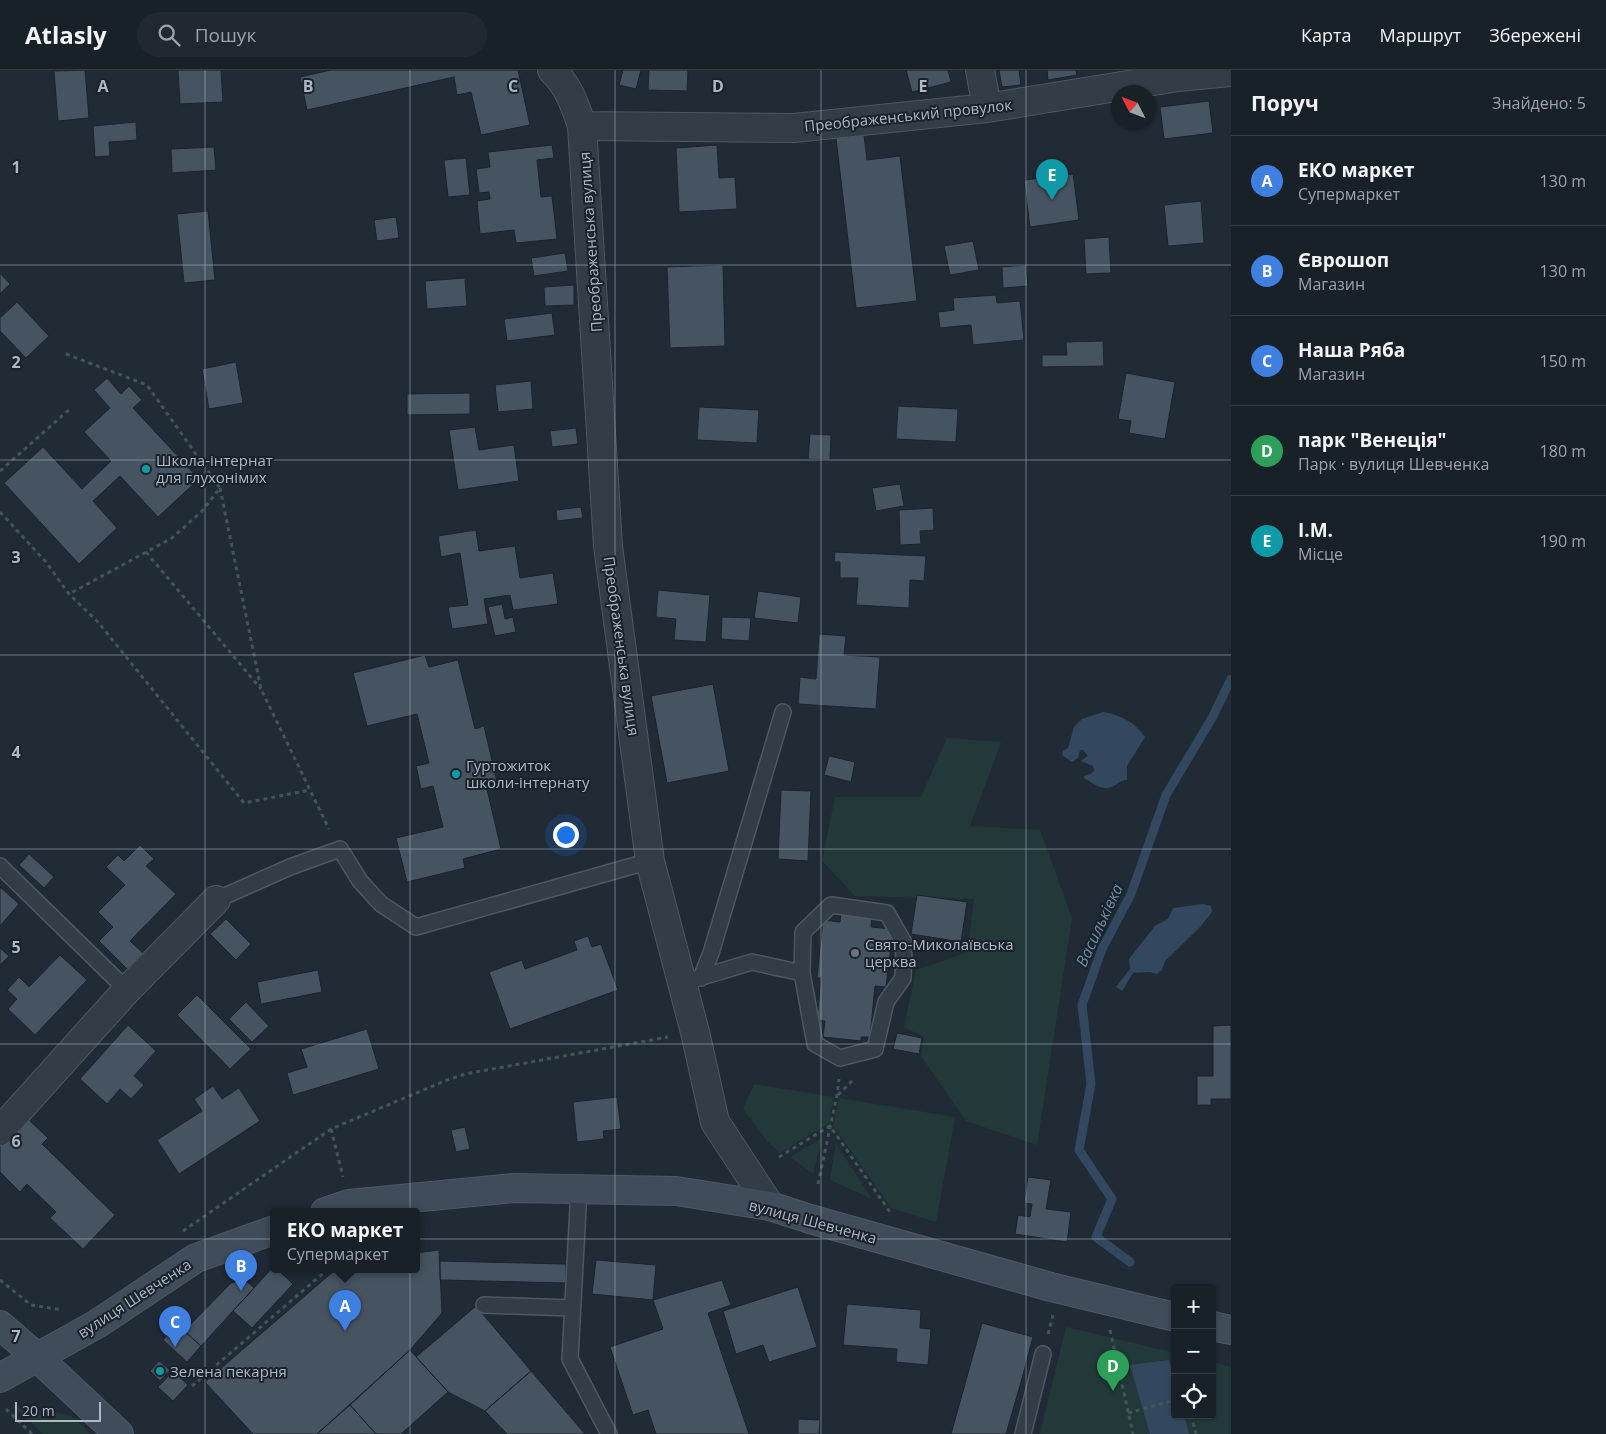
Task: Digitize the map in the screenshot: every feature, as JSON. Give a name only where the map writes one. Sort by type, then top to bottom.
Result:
[{"type":"street","name":"Преображенська вулиця","points":[[552,70],[560,78],[574,103],[582,126],[608,546],[650,861],[692,981],[715,1122],[770,1206]]},
{"type":"street","points":[[980,70],[987,108]]},
{"type":"street","name":"Преображенський провулок","points":[[582,126],[794,128],[987,108],[1178,77],[1231,72]]},
{"type":"street","points":[[0,1131],[127,990],[216,900]]},
{"type":"street","name":"вулиця Шевченка","points":[[336,1208],[349,1204],[514,1188],[676,1191],[770,1206],[1051,1287],[1171,1315]]},
{"type":"street","name":"вулиця Шевченка","points":[[0,1378],[97,1324],[196,1258],[270,1231]]},
{"type":"street","points":[[0,1325],[119,1434]]},
{"type":"street","points":[[1216,1327],[1231,1330]]},
{"type":"lane","points":[[692,981],[711,953],[783,712]]},
{"type":"lane","points":[[216,900],[290,867],[340,849],[360,881],[381,904],[416,927],[650,861]]},
{"type":"lane","points":[[0,866],[127,990]]},
{"type":"lane","points":[[831,905],[887,913],[904,943],[903,978],[886,1002],[875,1049],[840,1058],[815,1044],[802,973],[803,932],[831,905]]},
{"type":"lane","points":[[692,981],[752,962],[802,973]]},
{"type":"lane","points":[[579,1189],[570,1359],[609,1434]]},
{"type":"lane","points":[[484,1305],[572,1308]]},
{"type":"lane","points":[[1023,1434],[1043,1354]]},
{"type":"path","points":[[66,354],[147,385],[220,488],[261,689]]},
{"type":"path","points":[[0,471],[71,408]]},
{"type":"path","points":[[69,594],[172,538],[202,511],[220,488]]},
{"type":"path","points":[[0,512],[45,561],[69,594],[98,622],[244,803],[310,790]]},
{"type":"path","points":[[146,551],[261,689],[340,849]]},
{"type":"path","points":[[178,1234],[331,1129],[465,1074],[677,1036]]},
{"type":"path","points":[[818,1184],[837,1095]]},
{"type":"path","points":[[779,1157],[830,1126]]},
{"type":"path","points":[[830,1126],[891,1214]]},
{"type":"path","points":[[331,1129],[341,1168]]},
{"type":"path","points":[[192,1386],[324,1273]]},
{"type":"path","points":[[0,1280],[31,1305],[67,1310]]},
{"type":"path","points":[[1043,1354],[1053,1313]]},
{"type":"path","points":[[1110,1326],[1113,1350],[1133,1434]]},
{"type":"path","points":[[1128,1413],[1171,1401]]},
{"type":"path","points":[[6,1409],[32,1434]]},
{"type":"path","points":[[1193,1419],[1196,1434]]},
{"type":"green space","points":[[947,738],[1001,742],[970,826],[1040,830],[1072,918],[1037,1145],[966,1121],[921,1056],[924,1037],[904,1027],[916,970],[968,952],[974,899],[855,896],[822,861],[835,797],[921,797]]},
{"type":"green space","points":[[754,1084],[834,1097],[828,1124],[780,1153],[767,1141],[743,1109]]},
{"type":"green space","points":[[839,1098],[955,1117],[936,1222],[891,1208],[833,1125]]},
{"type":"green space","points":[[822,1138],[813,1174],[790,1157]]},
{"type":"green space","points":[[836,1143],[872,1199],[830,1180]]},
{"type":"green space","points":[[1066,1327],[1171,1352],[1171,1419],[1216,1419],[1216,1363],[1231,1367],[1231,1434],[1040,1434]]},
{"type":"green space","points":[[12,1405],[70,1415],[91,1434],[43,1434]]},
{"type":"water","points":[[1103,712],[1127,720],[1137,727],[1145,737],[1127,766],[1127,780],[1120,781],[1108,788],[1097,786],[1084,778],[1084,776],[1094,771],[1093,766],[1081,761],[1088,756],[1083,750],[1080,750],[1078,758],[1072,762],[1062,755],[1063,751],[1068,748],[1074,727],[1082,719]]},
{"type":"water","points":[[1203,904],[1211,906],[1212,912],[1200,927],[1165,961],[1162,970],[1157,974],[1150,972],[1133,973],[1122,991],[1116,987],[1130,969],[1129,959],[1155,926],[1168,919],[1173,908]]},
{"type":"water","points":[[1169,1360],[1171,1367],[1171,1419],[1185,1419],[1189,1434],[1150,1434],[1130,1365]]},
{"type":"building","points":[[85,70],[89,118],[58,121],[54,71]]},
{"type":"building","points":[[178,70],[221,70],[223,102],[180,104]]},
{"type":"building","points":[[331,70],[518,70],[530,125],[481,135],[471,92],[457,95],[454,77],[307,110],[300,77]]},
{"type":"building","points":[[623,70],[641,70],[636,89],[619,85]]},
{"type":"building","points":[[649,70],[688,70],[687,91],[648,90]]},
{"type":"building","points":[[906,70],[948,70],[951,82],[912,92]]},
{"type":"building","points":[[999,70],[1019,70],[1021,85],[1002,87]]},
{"type":"building","points":[[1047,70],[1076,70],[1077,75],[1048,80]]},
{"type":"building","points":[[1209,101],[1213,133],[1164,139],[1160,107]]},
{"type":"building","points":[[136,122],[137,140],[109,142],[110,156],[95,157],[93,126]]},
{"type":"building","points":[[864,135],[867,160],[900,156],[917,301],[856,308],[836,138]]},
{"type":"building","points":[[552,145],[554,158],[537,160],[541,197],[552,196],[557,239],[516,243],[514,230],[480,234],[477,201],[490,199],[489,192],[479,193],[476,169],[490,167],[488,152]]},
{"type":"building","points":[[717,145],[719,178],[735,177],[737,209],[679,212],[676,148]]},
{"type":"building","points":[[214,147],[216,170],[172,173],[171,149]]},
{"type":"building","points":[[466,158],[470,195],[448,197],[444,160]]},
{"type":"building","points":[[1073,174],[1079,220],[1030,227],[1024,180]]},
{"type":"building","points":[[1201,201],[1204,243],[1168,246],[1164,205]]},
{"type":"building","points":[[208,211],[215,280],[184,283],[177,214]]},
{"type":"building","points":[[396,217],[399,238],[377,241],[374,220]]},
{"type":"building","points":[[1109,237],[1111,273],[1086,274],[1084,239]]},
{"type":"building","points":[[973,241],[979,270],[950,275],[944,246]]},
{"type":"building","points":[[565,253],[568,271],[534,276],[531,258]]},
{"type":"building","points":[[723,265],[725,346],[670,348],[667,267]]},
{"type":"building","points":[[1026,265],[1028,286],[1003,288],[1002,267]]},
{"type":"building","points":[[0,273],[10,284],[0,294]]},
{"type":"building","points":[[465,278],[467,306],[427,309],[425,281]]},
{"type":"building","points":[[574,285],[574,305],[545,306],[544,287]]},
{"type":"building","points":[[996,295],[997,303],[1020,301],[1024,340],[973,345],[971,325],[940,328],[938,312],[954,310],[953,298]]},
{"type":"building","points":[[17,302],[49,336],[26,358],[0,331],[0,318]]},
{"type":"building","points":[[552,313],[555,335],[507,341],[504,319]]},
{"type":"building","points":[[1103,341],[1104,366],[1042,367],[1042,355],[1067,355],[1066,342]]},
{"type":"building","points":[[236,362],[243,403],[209,409],[202,369]]},
{"type":"building","points":[[1126,373],[1175,382],[1165,439],[1129,433],[1131,421],[1118,419]]},
{"type":"building","name":"Школа-інтернат для глухонімих","points":[[107,378],[121,394],[129,386],[142,400],[133,408],[199,479],[158,517],[120,476],[93,501],[117,528],[79,564],[4,483],[43,447],[82,489],[111,461],[84,432],[110,408],[94,390]]},
{"type":"building","points":[[531,381],[533,409],[498,412],[495,385]]},
{"type":"building","points":[[470,393],[470,414],[407,415],[407,394]]},
{"type":"building","points":[[898,406],[958,409],[956,442],[896,439]]},
{"type":"building","points":[[699,407],[759,410],[757,443],[697,440]]},
{"type":"building","points":[[475,427],[479,450],[514,445],[519,481],[458,490],[449,430]]},
{"type":"building","points":[[576,428],[578,444],[552,447],[550,431]]},
{"type":"building","points":[[810,434],[831,435],[830,460],[808,459]]},
{"type":"building","points":[[900,484],[904,506],[876,511],[872,488]]},
{"type":"building","points":[[581,507],[583,518],[557,521],[556,510]]},
{"type":"building","points":[[933,508],[934,530],[920,531],[921,544],[900,545],[899,510]]},
{"type":"building","points":[[476,530],[479,551],[515,546],[520,578],[553,573],[558,604],[513,610],[510,595],[484,599],[488,624],[452,629],[448,607],[468,605],[460,553],[441,557],[438,536]]},
{"type":"building","points":[[835,552],[926,556],[924,581],[910,580],[909,608],[856,605],[858,578],[840,578],[840,562],[834,562]]},
{"type":"building","points":[[658,590],[710,595],[706,642],[674,640],[676,619],[656,617]]},
{"type":"building","points":[[758,591],[801,597],[798,623],[754,618]]},
{"type":"building","points":[[502,604],[505,619],[513,617],[516,632],[495,636],[488,607]]},
{"type":"building","points":[[722,617],[751,618],[749,641],[721,639]]},
{"type":"building","points":[[819,634],[846,636],[844,655],[880,657],[876,709],[798,704],[800,677],[816,679]]},
{"type":"building","name":"Гуртожиток школи-інтернату","points":[[425,655],[429,667],[458,660],[475,729],[484,726],[497,782],[486,785],[501,849],[463,859],[465,868],[407,882],[396,838],[443,827],[433,786],[421,789],[416,766],[429,763],[417,714],[367,726],[353,673]]},
{"type":"building","points":[[713,684],[729,771],[667,783],[651,696]]},
{"type":"building","points":[[829,756],[855,762],[851,782],[824,775]]},
{"type":"building","points":[[781,790],[811,791],[808,861],[778,859]]},
{"type":"building","points":[[140,845],[154,859],[146,866],[176,894],[130,941],[143,953],[127,969],[99,941],[113,927],[98,912],[125,885],[106,867],[118,855],[124,861]]},
{"type":"building","points":[[29,854],[54,877],[44,888],[19,865]]},
{"type":"building","points":[[0,887],[19,904],[0,926]]},
{"type":"building","points":[[917,895],[967,902],[961,942],[911,934]]},
{"type":"building","name":"Свято-Миколаївська церква","points":[[841,912],[872,915],[871,927],[893,929],[886,987],[875,986],[870,1037],[861,1037],[861,1041],[823,1037],[825,1021],[817,1020],[821,978],[817,978],[823,920],[840,922]]},
{"type":"building","points":[[226,919],[251,944],[236,960],[210,934]]},
{"type":"building","points":[[588,936],[592,947],[601,944],[618,990],[510,1029],[489,972],[522,960],[525,969],[577,950],[574,941]]},
{"type":"building","points":[[0,948],[9,956],[0,965]]},
{"type":"building","points":[[60,955],[87,980],[35,1035],[8,1009],[17,999],[7,990],[19,977],[29,987]]},
{"type":"building","points":[[318,970],[322,992],[261,1004],[257,982]]},
{"type":"building","points":[[197,995],[251,1049],[230,1069],[177,1015]]},
{"type":"building","points":[[246,1002],[269,1026],[252,1042],[229,1019]]},
{"type":"building","points":[[128,1025],[156,1051],[134,1076],[144,1085],[131,1099],[120,1089],[107,1104],[80,1079]]},
{"type":"building","points":[[1231,1025],[1231,1099],[1211,1099],[1211,1105],[1197,1105],[1197,1076],[1213,1076],[1213,1026]]},
{"type":"building","points":[[367,1029],[379,1069],[293,1095],[287,1073],[307,1067],[301,1049]]},
{"type":"building","points":[[897,1033],[922,1038],[919,1054],[893,1049]]},
{"type":"building","points":[[213,1086],[222,1099],[239,1088],[260,1121],[179,1174],[157,1140],[202,1111],[194,1099]]},
{"type":"building","points":[[617,1097],[621,1129],[603,1131],[604,1139],[577,1142],[573,1102]]},
{"type":"building","points":[[27,1118],[48,1138],[42,1144],[115,1215],[83,1249],[50,1218],[56,1212],[27,1184],[20,1192],[0,1172],[0,1146]]},
{"type":"building","points":[[465,1127],[470,1149],[456,1152],[451,1130]]},
{"type":"building","points":[[1028,1177],[1051,1180],[1046,1209],[1071,1212],[1067,1242],[1015,1234],[1018,1215],[1030,1217],[1032,1204],[1024,1203]]},
{"type":"building","points":[[439,1250],[442,1313],[410,1350],[317,1434],[253,1434],[205,1382],[332,1273],[420,1273],[420,1252]]},
{"type":"building","points":[[596,1260],[656,1265],[653,1300],[592,1294]]},
{"type":"building","points":[[440,1261],[566,1264],[566,1283],[440,1280]]},
{"type":"building","points":[[270,1270],[270,1273],[281,1273],[293,1284],[252,1328],[233,1311]]},
{"type":"building","points":[[244,1279],[254,1288],[201,1346],[184,1331],[231,1283]]},
{"type":"building","points":[[722,1280],[731,1305],[708,1313],[749,1434],[656,1434],[648,1410],[633,1415],[610,1347],[663,1329],[653,1300]]},
{"type":"building","points":[[798,1287],[817,1347],[769,1362],[763,1345],[736,1354],[723,1311]]},
{"type":"building","points":[[847,1304],[921,1310],[920,1328],[931,1329],[928,1365],[896,1362],[897,1349],[843,1345]]},
{"type":"building","points":[[476,1306],[531,1371],[485,1411],[448,1392],[416,1357]]},
{"type":"building","points":[[982,1323],[1033,1337],[1021,1382],[1006,1434],[951,1434]]},
{"type":"building","points":[[177,1324],[201,1346],[187,1362],[163,1340]]},
{"type":"building","points":[[410,1350],[448,1392],[401,1434],[376,1434],[350,1405]]},
{"type":"building","name":"Зелена пекарня","points":[[159,1361],[170,1370],[160,1381],[150,1371]]},
{"type":"building","points":[[173,1371],[188,1385],[173,1401],[158,1387]]},
{"type":"building","points":[[531,1371],[585,1434],[507,1434],[485,1411]]},
{"type":"building","points":[[350,1405],[376,1434],[317,1434]]},
{"type":"building","points":[[798,1419],[820,1420],[819,1434],[798,1434]]},
{"type":"waterway","name":"Васильківка","points":[[1130,1262],[1096,1237],[1112,1199],[1079,1150],[1091,1084],[1082,1005],[1102,949],[1131,894],[1166,795],[1212,718],[1231,679]]},
{"type":"place","name":"І.М.","points":[[1052,200]]},
{"type":"place","name":"Школа-інтернат для глухонімих","points":[[146,469]]},
{"type":"place","name":"Гуртожиток школи-інтернату","points":[[456,774]]},
{"type":"place","name":"Свято-Миколаївська церква","points":[[855,953]]},
{"type":"place","name":"Єврошоп","points":[[241,1291]]},
{"type":"place","name":"ЕКО маркет","points":[[345,1331]]},
{"type":"place","name":"Наша Ряба","points":[[175,1347]]},
{"type":"place","name":"Зелена пекарня","points":[[160,1371]]},
{"type":"place","name":"парк \"Венеція\"","points":[[1113,1391]]}]
